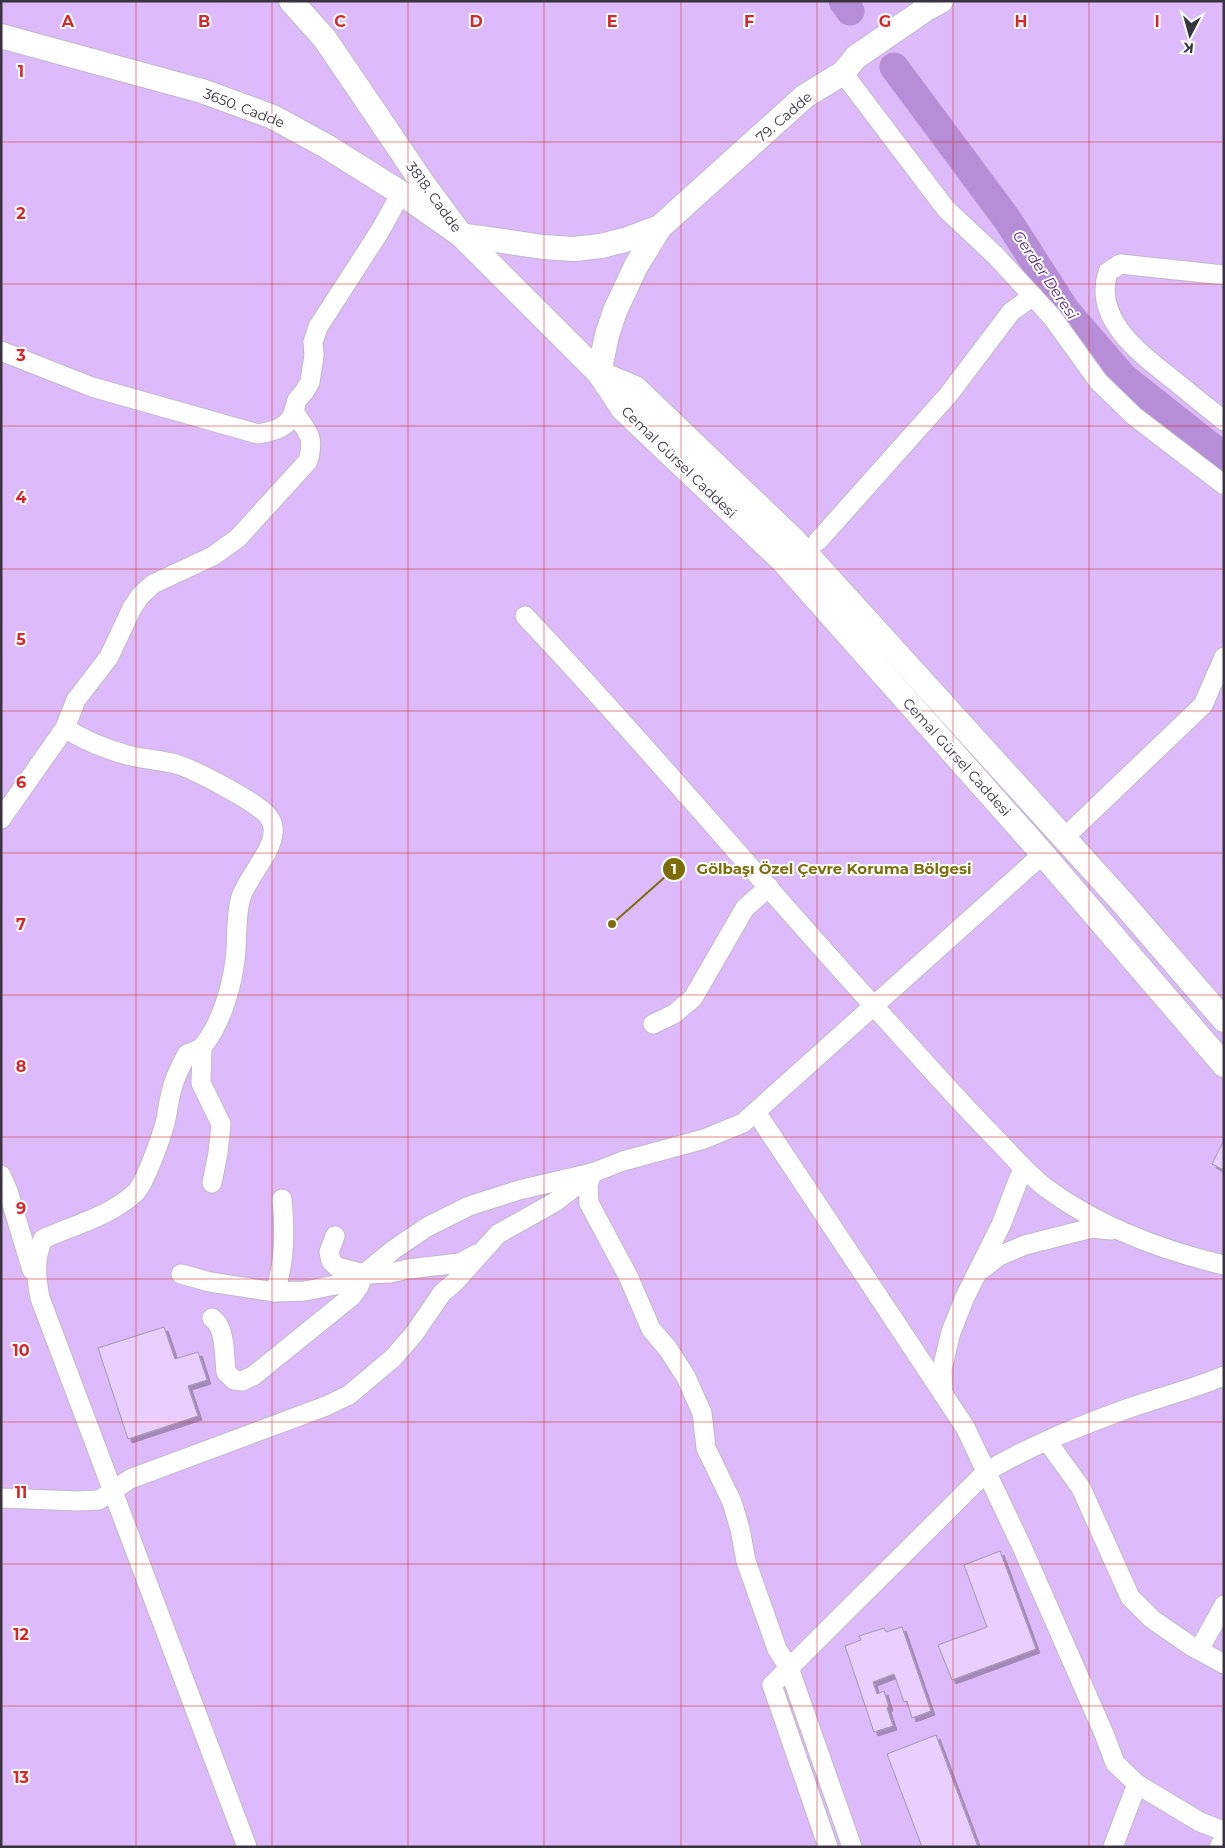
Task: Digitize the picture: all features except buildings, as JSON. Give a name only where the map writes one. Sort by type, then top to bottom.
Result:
[{"type":"street","name":"3818. Cadde","points":[[291,1],[325,39],[422,182],[461,235],[599,373]]},
{"type":"street","name":"79. Cadde","points":[[599,373],[614,311],[636,266],[660,228],[805,96],[843,72],[856,57],[926,9],[941,1]]},
{"type":"street","name":"3650. Cadde","points":[[1,36],[202,91],[273,117],[301,131],[401,193],[461,235]]},
{"type":"street","points":[[843,72],[946,209],[996,256],[1052,317],[1098,381],[1134,416],[1224,485]]},
{"type":"street","points":[[1,351],[92,386],[258,434],[272,432],[292,418],[297,400],[310,382],[314,355],[313,342],[318,327],[380,231],[401,193]]},
{"type":"street","name":"79. Cadde","points":[[461,235],[543,247],[574,249],[609,244],[660,228]]},
{"type":"street","points":[[1224,275],[1120,264],[1111,268],[1108,272],[1105,286],[1106,304],[1111,317],[1130,342],[1152,363],[1224,422]]},
{"type":"street","points":[[818,541],[938,407],[1011,312],[1033,296]]},
{"type":"street","name":"Cemal Gürsel Caddesi","points":[[599,373],[635,388],[794,540],[1064,838],[1224,1020]]},
{"type":"street","name":"Cemal Gürsel Caddesi","points":[[599,373],[623,409],[783,561],[1043,854],[1224,1065]]},
{"type":"street","points":[[1,818],[65,728],[76,700],[109,657],[132,608],[140,596],[153,584],[213,556],[238,538],[308,461],[312,448],[310,438],[306,428],[294,411]]},
{"type":"street","points":[[525,616],[602,697],[874,1006],[986,1130],[1023,1168],[1045,1187],[1074,1207],[1118,1231],[1153,1245],[1224,1265]]},
{"type":"street","points":[[1064,838],[1202,705],[1224,657]]},
{"type":"street","points":[[65,728],[89,740],[128,755],[177,764],[202,775],[267,814],[273,823],[274,835],[269,847],[250,878],[242,897],[238,917],[235,961],[223,1011],[202,1047],[201,1084],[220,1124],[218,1153],[212,1183]]},
{"type":"street","points":[[181,1274],[210,1282],[275,1292],[305,1291],[335,1285],[364,1274],[393,1250],[414,1236],[469,1206],[519,1190],[592,1173],[623,1161],[704,1139],[743,1123],[1043,854]]},
{"type":"street","points":[[653,1024],[674,1014],[694,998],[746,908],[769,887]]},
{"type":"street","points":[[40,1298],[36,1267],[38,1251],[43,1239],[85,1222],[122,1203],[137,1192],[148,1170],[165,1122],[171,1090],[177,1073],[187,1054],[202,1047]]},
{"type":"street","points":[[756,1112],[964,1427],[1022,1547],[1115,1762],[1137,1784],[1200,1822],[1224,1831]]},
{"type":"street","points":[[943,1394],[942,1369],[951,1332],[965,1297],[1004,1218],[1023,1168]]},
{"type":"street","points":[[1,1498],[99,1500],[130,1479],[326,1406],[350,1394],[393,1358],[414,1334],[442,1293],[456,1282],[498,1234],[555,1202],[592,1173]]},
{"type":"street","points":[[592,1173],[588,1185],[589,1203],[628,1276],[651,1329],[668,1349],[686,1377],[702,1413],[706,1448],[732,1502],[746,1561],[777,1649],[789,1668],[852,1847]]},
{"type":"street","points":[[1,1175],[8,1191],[40,1298],[247,1847]]},
{"type":"street","points":[[275,1292],[280,1277],[285,1237],[282,1199]]},
{"type":"street","points":[[979,1271],[999,1256],[1025,1245],[1092,1228],[1118,1231]]},
{"type":"street","points":[[335,1236],[329,1252],[331,1262],[336,1267],[364,1274],[390,1273],[460,1263],[471,1259],[483,1250]]},
{"type":"street","points":[[212,1318],[217,1321],[220,1330],[224,1347],[226,1372],[234,1380],[242,1381],[252,1376],[352,1296],[360,1286],[364,1274]]},
{"type":"street","points":[[828,1847],[772,1685],[986,1472],[1015,1454],[1047,1441],[1130,1408],[1201,1386],[1224,1376]]},
{"type":"street","points":[[1201,1386],[1224,1391]]},
{"type":"street","points":[[1047,1441],[1081,1488],[1130,1597],[1152,1619],[1224,1664]]},
{"type":"street","points":[[1199,1650],[1224,1605]]},
{"type":"street","points":[[1113,1847],[1137,1784]]},
{"type":"shaded area","points":[[1,1],[1224,1],[1224,1847],[1,1847]]},
{"type":"waterway","name":"Gerder Deresi","points":[[843,1],[850,11]]},
{"type":"waterway","name":"Gerder Deresi","points":[[894,67],[1007,219],[1066,311],[1123,377],[1224,457]]},
{"type":"place","name":"Gölbaşı Özel Çevre Koruma Bölgesi","points":[[612,924]]}]
